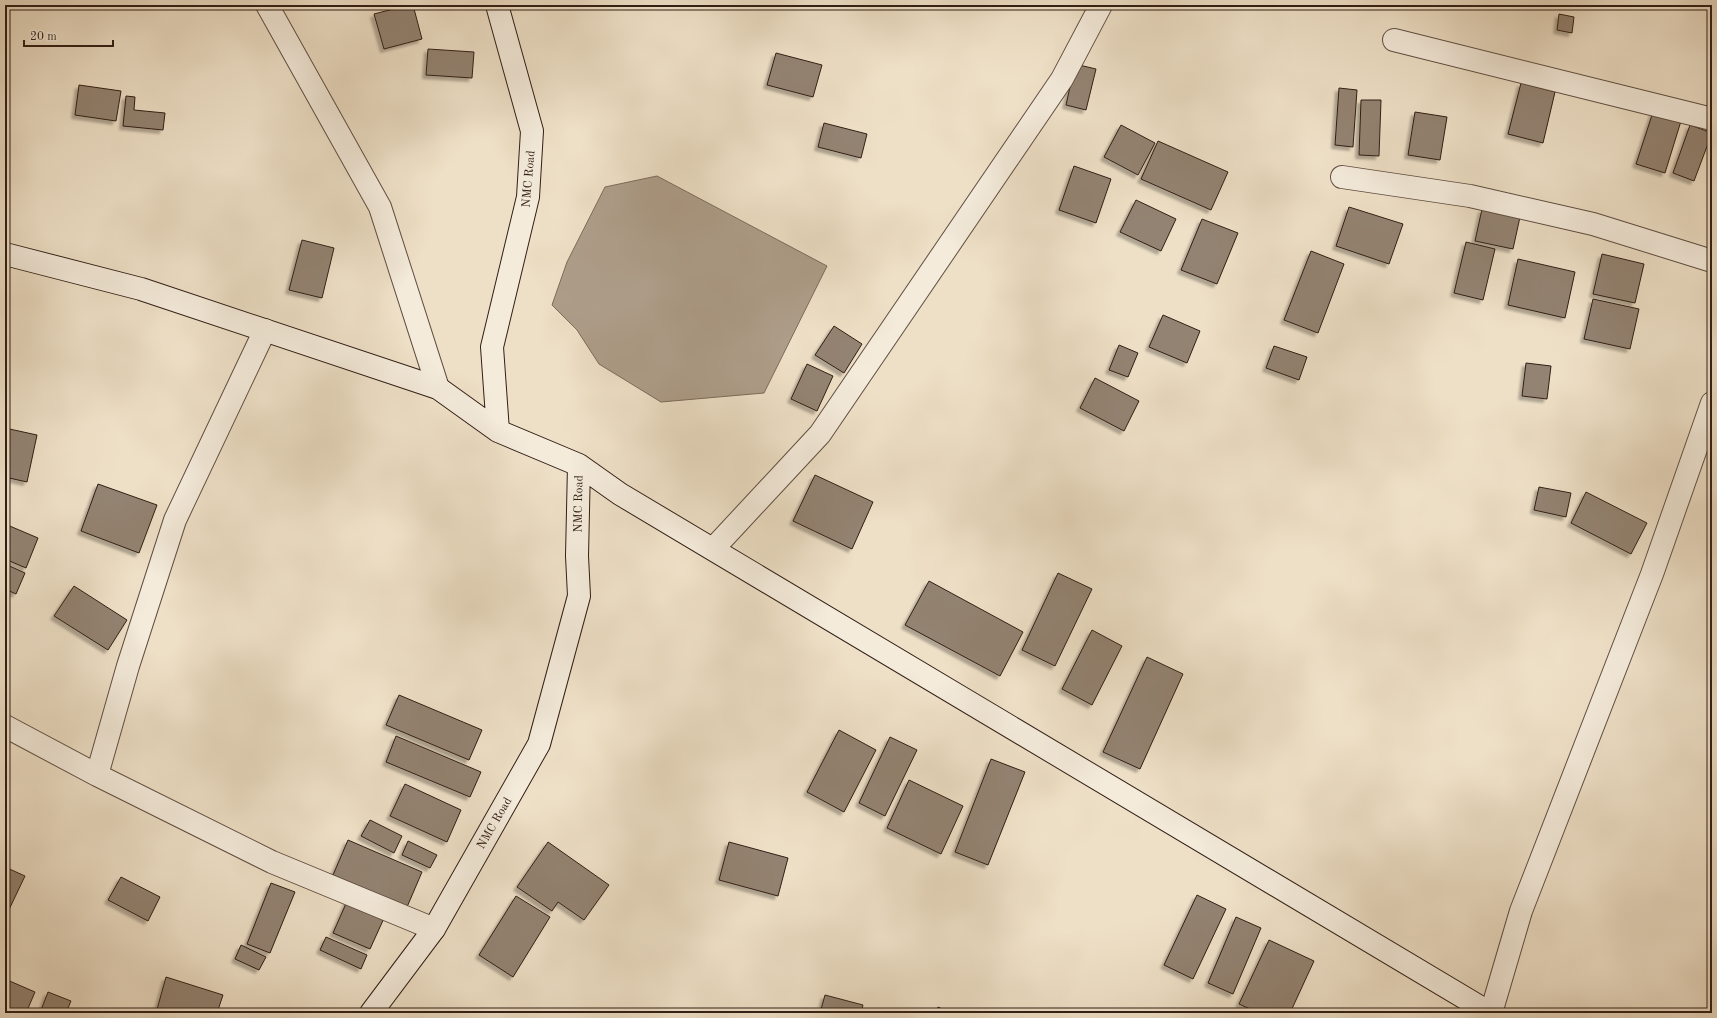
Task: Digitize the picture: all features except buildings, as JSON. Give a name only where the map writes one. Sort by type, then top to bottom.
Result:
[{"type":"street","points":[[267,5],[380,207],[438,388]]},
{"type":"street","name":"NMC Road","points":[[371,1013],[434,929],[539,744],[579,596],[577,556],[579,465],[498,431],[492,347],[528,197],[532,131],[497,5]]},
{"type":"street","points":[[713,549],[820,434],[1062,79],[1101,5]]},
{"type":"street","points":[[1394,40],[1712,119]]},
{"type":"street","points":[[1342,177],[1470,196],[1593,224],[1712,261]]},
{"type":"street","points":[[5,254],[141,289],[438,388],[498,431]]},
{"type":"street","points":[[97,775],[128,666],[175,520],[265,330]]},
{"type":"street","points":[[579,465],[620,494],[1490,1013],[1521,911],[1652,574],[1712,403]]},
{"type":"street","points":[[5,726],[97,775],[272,862],[434,929]]},
{"type":"shaded area","points":[[657,176],[827,266],[764,393],[661,402],[599,364],[577,330],[552,305],[567,262],[605,187]]}]
